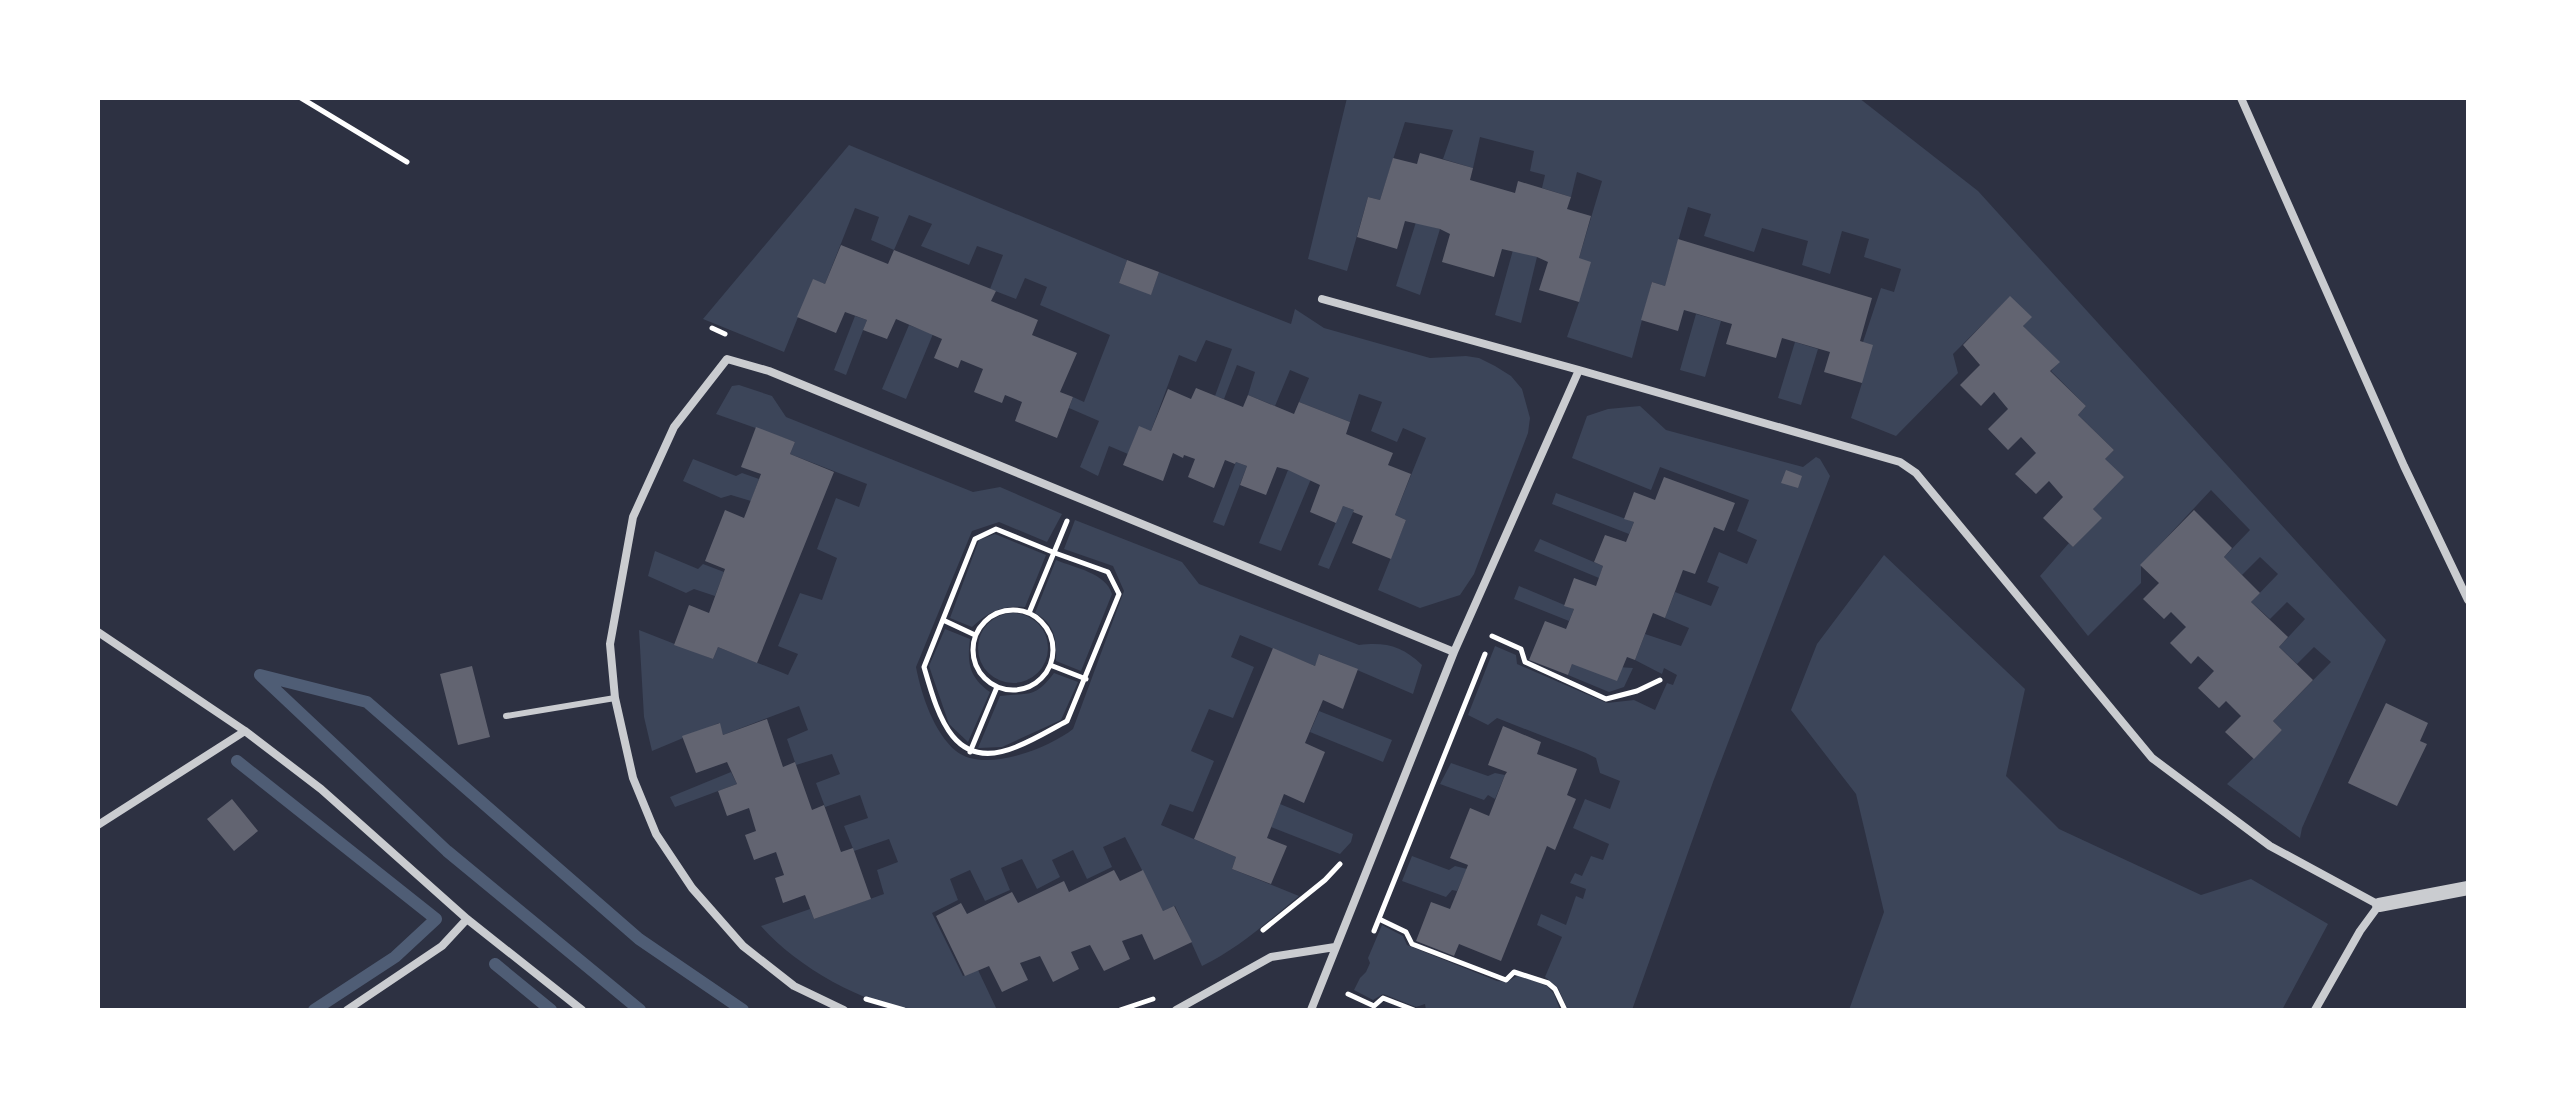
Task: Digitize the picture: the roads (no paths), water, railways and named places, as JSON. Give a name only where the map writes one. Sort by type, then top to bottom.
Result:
[{"type":"street","points":[[2241,98],[2404,466],[2468,600]]},
{"type":"street","points":[[1322,299],[1900,462],[1916,473],[2152,758],[2270,846],[2379,905],[2468,888]]},
{"type":"street","points":[[844,1010],[794,986],[743,946],[692,888],[656,834],[633,778],[615,698],[610,644],[633,517],[674,427],[727,359],[769,371],[1454,652]]},
{"type":"street","points":[[1311,1010],[1454,652],[1579,370]]},
{"type":"street","points":[[98,632],[245,731],[321,789],[467,919],[582,1010]]},
{"type":"street","points":[[98,825],[245,731]]},
{"type":"street","points":[[2315,1010],[2360,931],[2379,905]]},
{"type":"street","points":[[347,1010],[442,946],[467,919]]},
{"type":"street","points":[[1176,1010],[1271,957],[1335,947]]},
{"type":"lane","points":[[506,716],[615,698]]},
{"type":"waterway","points":[[260,675],[367,702],[639,939],[743,1010]]},
{"type":"waterway","points":[[262,677],[447,851],[640,1010]]},
{"type":"waterway","points":[[237,761],[436,919],[395,957],[314,1010]]},
{"type":"waterway","points":[[495,964],[551,1010]]}]
